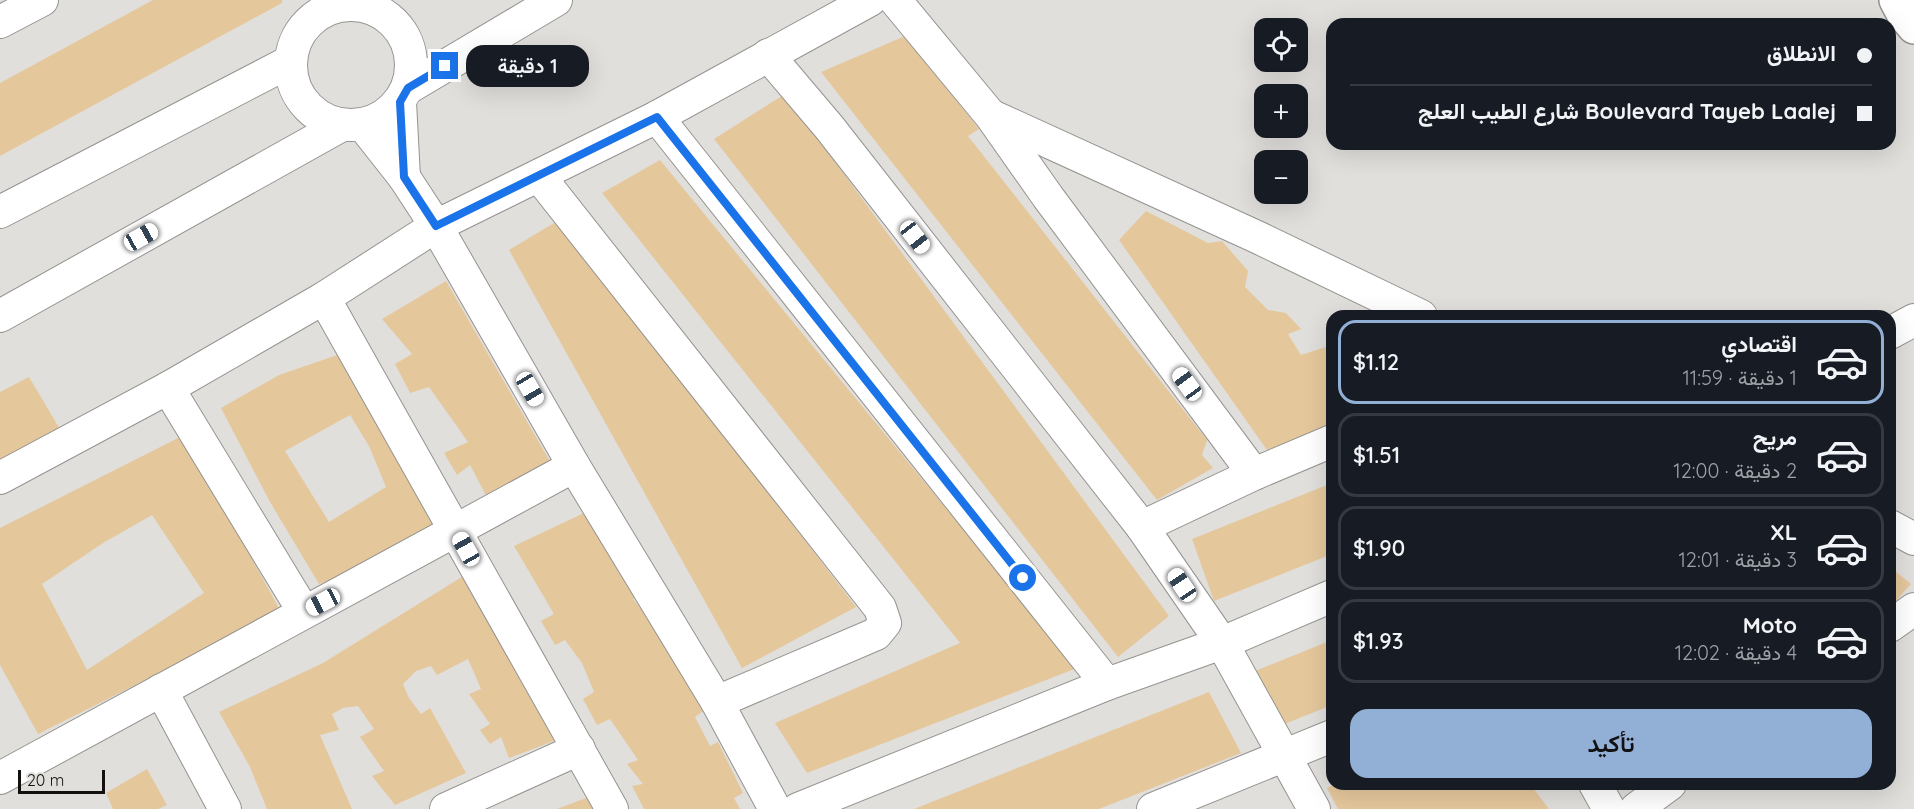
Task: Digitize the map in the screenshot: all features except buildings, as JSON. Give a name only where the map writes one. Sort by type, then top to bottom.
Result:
[{"type":"street","points":[[0,315],[352,125],[383,117],[404,95],[556,0]]},
{"type":"street","points":[[0,478],[168,388],[324,298],[436,226],[657,117],[870,0]]},
{"type":"street","points":[[895,0],[991,116],[1048,197],[1254,474]]},
{"type":"street","points":[[1896,0],[1914,27]]},
{"type":"street","points":[[0,21],[39,1]]},
{"type":"street","points":[[404,177],[404,95],[412,66],[408,44],[396,25],[367,4],[333,8],[317,15],[301,13],[291,61],[293,83],[304,103],[321,118],[352,125],[404,177],[436,226],[574,466],[717,702],[775,809]]},
{"type":"street","points":[[768,55],[829,127],[1142,527],[1222,643],[1314,809]]},
{"type":"street","points":[[0,212],[291,61]]},
{"type":"street","points":[[991,116],[1257,237],[1409,310]]},
{"type":"street","points":[[657,117],[1107,684]]},
{"type":"street","points":[[539,176],[880,608],[885,622],[876,634],[717,702]]},
{"type":"street","points":[[324,298],[612,809]]},
{"type":"street","points":[[1896,330],[1914,320]]},
{"type":"street","points":[[168,388],[304,612]]},
{"type":"street","points":[[1142,527],[1254,474],[1326,444]]},
{"type":"street","points":[[3,770],[160,690],[574,466]]},
{"type":"street","points":[[1896,529],[1914,538]]},
{"type":"street","points":[[798,809],[1107,684],[1222,643],[1326,599]]},
{"type":"street","points":[[1896,622],[1914,609]]},
{"type":"street","points":[[160,690],[225,809]]},
{"type":"street","points":[[1154,809],[1326,738]]},
{"type":"street","points":[[446,809],[579,749]]},
{"type":"street","points":[[1598,790],[1609,809]]},
{"type":"street","points":[[1636,809],[1662,790]]},
{"type":"route","points":[[445,66],[408,88],[400,102],[404,177],[436,226],[657,117],[1023,578]]}]
